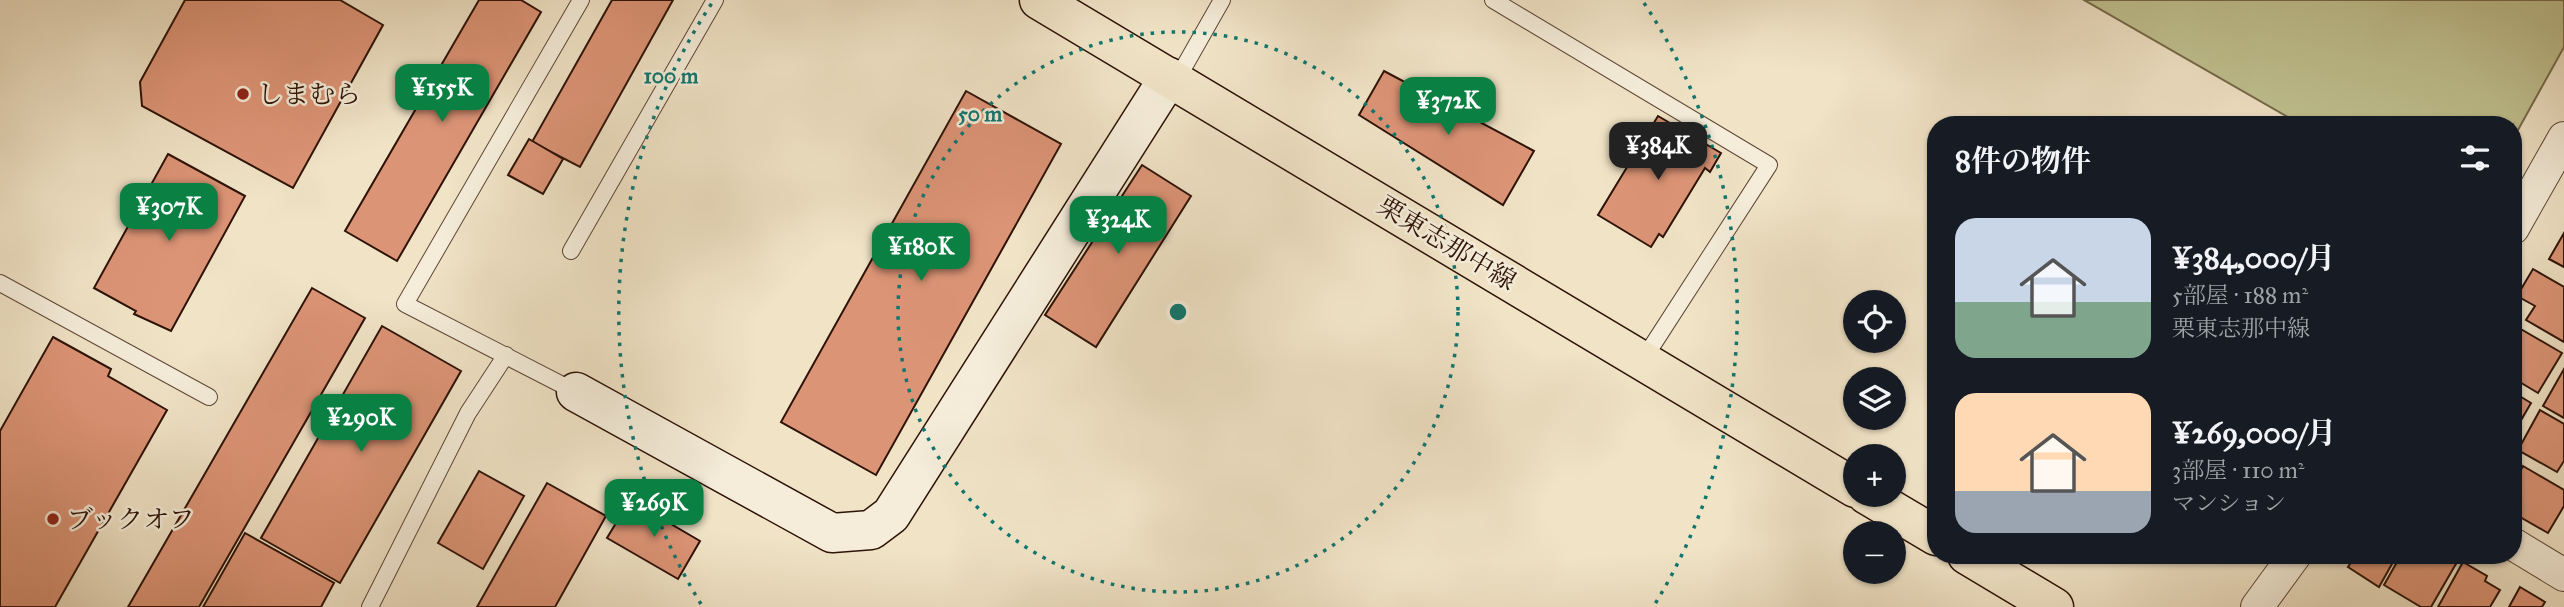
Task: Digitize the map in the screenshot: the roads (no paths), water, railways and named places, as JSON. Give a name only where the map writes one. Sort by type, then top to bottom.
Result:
[{"type":"main road","name":"栗東志那中線","points":[[1039,0],[1843,481]]},
{"type":"main road","points":[[1887,507],[1927,531]]},
{"type":"main road","points":[[1982,564],[2054,607]]},
{"type":"street","points":[[576,391],[832,533],[871,530],[891,515],[1172,79]]},
{"type":"street","points":[[2522,212],[2564,138]]},
{"type":"street","points":[[2522,549],[2564,575]]},
{"type":"street","points":[[2256,607],[2288,564]]},
{"type":"lane","points":[[576,391],[405,304],[582,0]]},
{"type":"lane","points":[[571,251],[715,0]]},
{"type":"lane","points":[[1172,79],[1222,0]]},
{"type":"lane","points":[[1493,0],[1769,165],[1643,360]]},
{"type":"lane","points":[[0,283],[209,397]]},
{"type":"lane","points":[[370,607],[468,413],[506,355]]},
{"type":"place","name":"しまむら","points":[[243,94]]},
{"type":"place","name":"ブックオフ","points":[[53,519]]}]
